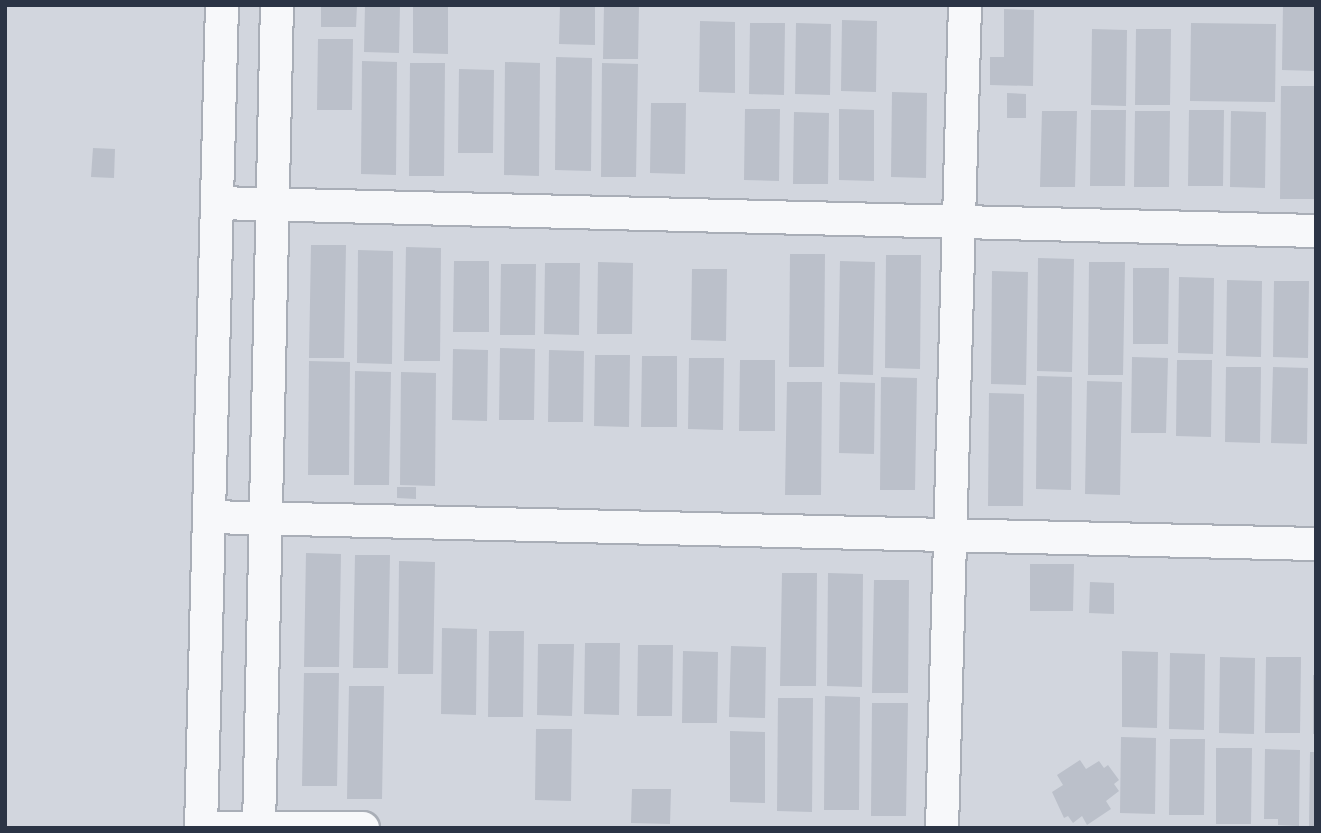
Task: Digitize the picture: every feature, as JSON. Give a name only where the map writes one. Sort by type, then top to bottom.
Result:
[{"type":"street","points":[[222,5],[202,828],[363,828]]},
{"type":"street","points":[[259,827],[277,5]]},
{"type":"street","points":[[942,828],[965,5]]},
{"type":"street","points":[[217,203],[1316,231]]},
{"type":"street","points":[[209,517],[1316,544]]},
{"type":"shaded area","points":[[5,5],[1316,5],[1316,828],[5,828]]},
{"type":"building","points":[[321,5],[357,5],[356,27],[321,27]]},
{"type":"building","points":[[365,5],[400,5],[399,53],[364,52]]},
{"type":"building","points":[[413,5],[448,5],[448,54],[413,53]]},
{"type":"building","points":[[560,5],[595,5],[595,45],[559,44]]},
{"type":"building","points":[[604,5],[639,5],[638,59],[603,59]]},
{"type":"building","points":[[1283,5],[1316,5],[1316,71],[1282,70]]},
{"type":"building","points":[[1004,9],[1034,10],[1033,86],[990,85],[990,57],[1004,57]]},
{"type":"building","points":[[842,20],[877,21],[876,92],[841,91]]},
{"type":"building","points":[[700,21],[735,22],[735,93],[699,92]]},
{"type":"building","points":[[750,23],[785,23],[784,95],[749,94]]},
{"type":"building","points":[[796,23],[831,24],[830,95],[795,94]]},
{"type":"building","points":[[1191,23],[1276,24],[1275,102],[1190,101]]},
{"type":"building","points":[[1092,29],[1127,30],[1126,106],[1091,105]]},
{"type":"building","points":[[1136,29],[1171,29],[1170,105],[1135,105]]},
{"type":"building","points":[[318,39],[353,39],[352,110],[317,110]]},
{"type":"building","points":[[556,57],[592,58],[591,171],[555,170]]},
{"type":"building","points":[[362,61],[397,62],[396,175],[361,174]]},
{"type":"building","points":[[505,62],[540,63],[539,176],[504,175]]},
{"type":"building","points":[[410,63],[445,63],[444,176],[409,176]]},
{"type":"building","points":[[602,63],[638,64],[636,177],[601,177]]},
{"type":"building","points":[[459,69],[494,70],[493,153],[458,153]]},
{"type":"building","points":[[1281,86],[1316,86],[1315,199],[1280,199]]},
{"type":"building","points":[[892,92],[927,93],[926,178],[891,177]]},
{"type":"building","points":[[1007,93],[1026,94],[1026,118],[1007,118]]},
{"type":"building","points":[[651,103],[686,103],[685,174],[650,173]]},
{"type":"building","points":[[745,109],[780,109],[779,181],[744,180]]},
{"type":"building","points":[[839,109],[874,110],[874,181],[839,180]]},
{"type":"building","points":[[1091,110],[1126,110],[1125,186],[1090,186]]},
{"type":"building","points":[[1189,110],[1224,110],[1223,186],[1188,186]]},
{"type":"building","points":[[1042,111],[1077,111],[1075,187],[1040,187]]},
{"type":"building","points":[[1135,111],[1170,111],[1169,187],[1134,187]]},
{"type":"building","points":[[1231,111],[1266,112],[1265,188],[1230,187]]},
{"type":"building","points":[[794,112],[829,113],[828,184],[793,184]]},
{"type":"building","points":[[93,148],[115,149],[114,178],[91,177]]},
{"type":"building","points":[[311,245],[346,245],[344,358],[309,358]]},
{"type":"building","points":[[406,247],[441,248],[440,361],[404,361]]},
{"type":"building","points":[[358,250],[393,251],[392,364],[357,363]]},
{"type":"building","points":[[790,254],[825,254],[824,367],[789,367]]},
{"type":"building","points":[[886,255],[921,255],[920,369],[885,368]]},
{"type":"building","points":[[1038,258],[1074,259],[1072,372],[1037,371]]},
{"type":"building","points":[[454,261],[489,261],[489,332],[453,332]]},
{"type":"building","points":[[840,261],[875,262],[873,375],[838,374]]},
{"type":"building","points":[[598,262],[633,263],[632,334],[597,334]]},
{"type":"building","points":[[1089,262],[1125,262],[1123,375],[1088,375]]},
{"type":"building","points":[[545,263],[580,263],[579,335],[544,334]]},
{"type":"building","points":[[501,264],[536,264],[535,335],[500,335]]},
{"type":"building","points":[[1133,268],[1169,268],[1168,344],[1133,344]]},
{"type":"building","points":[[692,269],[727,269],[726,341],[691,340]]},
{"type":"building","points":[[992,271],[1028,272],[1026,385],[991,384]]},
{"type":"building","points":[[1179,277],[1214,278],[1213,354],[1178,353]]},
{"type":"building","points":[[1227,280],[1262,281],[1261,357],[1226,356]]},
{"type":"building","points":[[1274,281],[1309,281],[1308,358],[1273,357]]},
{"type":"building","points":[[500,348],[535,349],[534,420],[499,420]]},
{"type":"building","points":[[453,349],[488,350],[487,421],[452,420]]},
{"type":"building","points":[[549,350],[584,351],[583,422],[548,422]]},
{"type":"building","points":[[595,355],[630,355],[629,427],[594,426]]},
{"type":"building","points":[[642,356],[677,356],[677,427],[641,427]]},
{"type":"building","points":[[1132,357],[1168,358],[1166,433],[1131,433]]},
{"type":"building","points":[[689,358],[724,358],[723,430],[688,429]]},
{"type":"building","points":[[740,360],[775,360],[775,431],[739,431]]},
{"type":"building","points":[[1177,360],[1212,360],[1211,437],[1176,436]]},
{"type":"building","points":[[309,361],[350,362],[349,475],[308,475]]},
{"type":"building","points":[[1226,367],[1261,367],[1260,443],[1225,442]]},
{"type":"building","points":[[1273,367],[1308,368],[1307,444],[1271,443]]},
{"type":"building","points":[[355,371],[391,372],[389,485],[354,485]]},
{"type":"building","points":[[401,372],[436,373],[435,486],[400,485]]},
{"type":"building","points":[[1037,376],[1072,377],[1071,490],[1036,489]]},
{"type":"building","points":[[881,377],[917,378],[915,490],[880,490]]},
{"type":"building","points":[[1087,381],[1122,382],[1120,495],[1085,494]]},
{"type":"building","points":[[787,382],[822,382],[821,495],[785,495]]},
{"type":"building","points":[[840,382],[875,383],[874,454],[839,453]]},
{"type":"building","points":[[989,393],[1024,394],[1023,506],[988,506]]},
{"type":"building","points":[[397,487],[416,487],[416,499],[397,498]]},
{"type":"building","points":[[306,553],[341,554],[339,667],[304,667]]},
{"type":"building","points":[[355,555],[390,555],[388,668],[353,668]]},
{"type":"building","points":[[399,561],[435,562],[433,674],[398,674]]},
{"type":"building","points":[[1030,564],[1074,564],[1073,611],[1030,611]]},
{"type":"building","points":[[782,573],[817,573],[816,686],[780,686]]},
{"type":"building","points":[[828,573],[863,574],[862,687],[827,686]]},
{"type":"building","points":[[874,580],[909,580],[908,693],[872,693]]},
{"type":"building","points":[[1090,582],[1114,583],[1114,614],[1089,613]]},
{"type":"building","points":[[442,628],[477,629],[476,715],[441,714]]},
{"type":"building","points":[[489,631],[524,631],[523,717],[488,717]]},
{"type":"building","points":[[585,643],[620,643],[619,715],[584,714]]},
{"type":"building","points":[[538,644],[574,644],[572,716],[537,715]]},
{"type":"building","points":[[638,645],[673,645],[672,716],[637,716]]},
{"type":"building","points":[[731,646],[766,647],[765,718],[729,717]]},
{"type":"building","points":[[683,651],[718,652],[717,723],[682,723]]},
{"type":"building","points":[[1122,651],[1158,652],[1157,728],[1122,727]]},
{"type":"building","points":[[1170,653],[1205,654],[1204,730],[1169,729]]},
{"type":"building","points":[[1220,657],[1255,658],[1254,734],[1219,733]]},
{"type":"building","points":[[1266,657],[1301,657],[1300,733],[1265,733]]},
{"type":"building","points":[[304,673],[339,673],[337,786],[302,786]]},
{"type":"building","points":[[1313,675],[1316,675],[1316,734],[1313,734]]},
{"type":"building","points":[[349,686],[384,686],[382,799],[347,799]]},
{"type":"building","points":[[825,696],[860,697],[859,810],[824,810]]},
{"type":"building","points":[[778,698],[813,698],[812,812],[777,811]]},
{"type":"building","points":[[872,703],[908,703],[906,816],[871,816]]},
{"type":"building","points":[[536,729],[572,729],[571,801],[535,800]]},
{"type":"building","points":[[730,731],[765,732],[765,803],[730,802]]},
{"type":"building","points":[[1121,737],[1156,738],[1155,814],[1120,813]]},
{"type":"building","points":[[1170,739],[1205,739],[1204,815],[1169,815]]},
{"type":"building","points":[[1216,748],[1252,748],[1251,824],[1216,824]]},
{"type":"building","points":[[1265,749],[1300,750],[1299,826],[1278,825],[1278,819],[1264,819]]},
{"type":"building","points":[[1310,752],[1316,752],[1316,828],[1309,828]]},
{"type":"building","points":[[1080,760],[1086,769],[1099,761],[1104,768],[1108,765],[1119,780],[1114,784],[1119,791],[1106,801],[1111,809],[1087,825],[1082,816],[1073,823],[1068,816],[1064,818],[1052,792],[1063,785],[1057,775]]},
{"type":"building","points":[[632,789],[671,789],[670,824],[631,823]]}]
